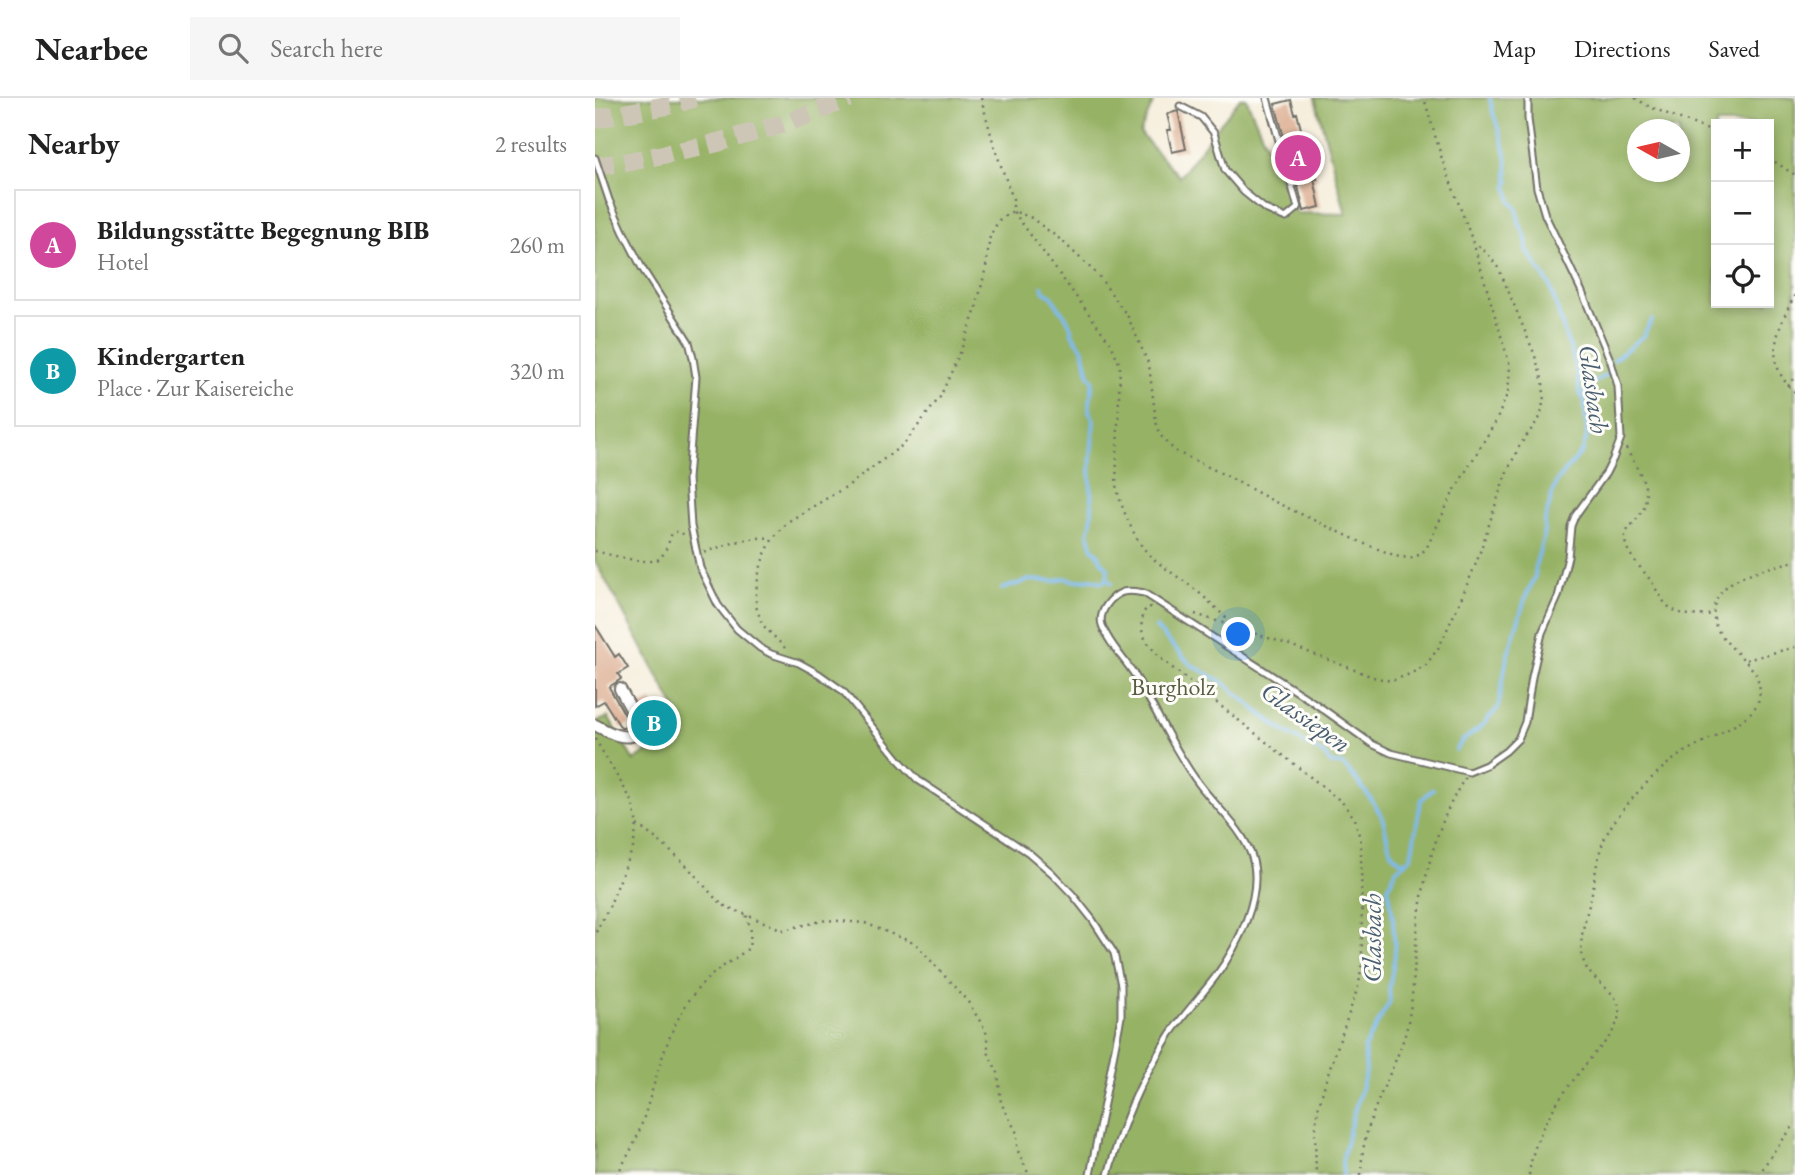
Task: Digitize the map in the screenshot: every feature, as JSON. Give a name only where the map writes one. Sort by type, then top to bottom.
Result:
[{"type":"street","points":[[595,724],[625,737],[638,733],[638,722],[620,689]]},
{"type":"lane","points":[[1180,106],[1201,117],[1214,133],[1225,170],[1244,192],[1265,209],[1286,218],[1298,208],[1267,98]]},
{"type":"lane","points":[[1108,1175],[1122,1129],[1150,1068],[1171,1034],[1218,974],[1245,923],[1254,891],[1252,858],[1246,843],[1182,760],[1150,699],[1101,623],[1104,610],[1112,599],[1122,592],[1144,593],[1313,702],[1371,744],[1391,753],[1469,772],[1486,765],[1506,751],[1518,738],[1525,722],[1542,633],[1562,581],[1571,526],[1575,516],[1606,473],[1621,438],[1618,386],[1611,362],[1582,292],[1545,215],[1537,188],[1528,98]]},
{"type":"lane","points":[[595,158],[623,231],[642,268],[689,342],[696,377],[688,479],[690,513],[696,554],[707,585],[718,605],[737,629],[771,654],[799,663],[843,691],[918,779],[1029,853],[1052,873],[1073,895],[1114,953],[1121,985],[1121,1017],[1090,1175]]},
{"type":"path","points":[[981,98],[1013,199],[1013,211],[1111,344],[1120,365],[1116,485],[1127,519],[1144,549],[1234,626]]},
{"type":"path","points":[[1013,211],[1030,217],[1061,240],[1098,275],[1128,317],[1149,365],[1156,422],[1161,436],[1175,451],[1285,507],[1366,544],[1399,557],[1412,558],[1427,547],[1453,493],[1497,419],[1508,392],[1510,366],[1473,242],[1442,159],[1424,98]]},
{"type":"path","points":[[1635,98],[1711,131]]},
{"type":"path","points":[[1774,161],[1795,175]]},
{"type":"path","points":[[799,663],[762,624],[756,606],[756,591],[764,555],[773,538],[789,521],[849,485],[904,444],[940,397],[960,354],[976,309],[990,236],[999,220],[1013,211]]},
{"type":"path","points":[[1186,612],[1391,681],[1426,665],[1439,647],[1458,606],[1505,476],[1520,445],[1541,416],[1544,396],[1543,382],[1534,352],[1499,269],[1488,254],[1473,242]]},
{"type":"path","points":[[1795,295],[1782,319],[1775,344],[1776,362],[1782,377],[1795,392]]},
{"type":"path","points":[[1788,386],[1795,378]]},
{"type":"path","points":[[1621,438],[1647,496],[1643,512],[1624,537],[1633,558],[1671,609],[1692,617],[1713,614]]},
{"type":"path","points":[[595,551],[644,562],[656,561],[672,533],[677,531],[685,535]]},
{"type":"path","points":[[696,554],[747,538],[773,538]]},
{"type":"path","points":[[1529,1175],[1533,1155],[1550,1114],[1563,1093],[1613,1031],[1619,1017],[1618,1002],[1586,968],[1582,950],[1583,931],[1603,843],[1618,817],[1672,760],[1727,729],[1753,710],[1758,700],[1759,683],[1746,660],[1716,627],[1713,614],[1717,597],[1732,582],[1795,561]]},
{"type":"path","points":[[1162,605],[1146,608],[1140,628],[1145,640],[1160,658],[1342,802],[1355,819],[1359,831],[1362,867],[1359,984],[1318,1109],[1315,1132],[1316,1175]]},
{"type":"path","points":[[1746,660],[1795,647]]},
{"type":"path","points":[[595,740],[632,801],[637,825],[633,848],[595,934]]},
{"type":"path","points":[[1361,1175],[1367,1131],[1401,1048],[1407,1026],[1425,880],[1446,813],[1469,772]]},
{"type":"path","points":[[637,825],[687,866],[715,898],[726,906],[783,930],[825,920],[865,923],[916,944],[968,1002],[986,1031],[989,1055],[998,1073],[1001,1103],[1017,1133],[1017,1149],[1029,1175]]},
{"type":"path","points":[[617,1175],[636,1140],[660,1062],[685,1006],[703,983],[749,948],[751,931],[746,914]]},
{"type":"path","points":[[1759,1175],[1795,1124]]},
{"type":"green space","name":"Burgholz","points":[[595,98],[1155,98],[1140,133],[1179,177],[1240,98],[1246,98],[1296,213],[1346,214],[1315,98],[1795,98],[1795,1175],[595,1175],[595,723],[608,717],[634,761],[685,726],[595,561]]},
{"type":"building","points":[[1291,100],[1295,114],[1297,113],[1309,162],[1312,161],[1317,179],[1314,179],[1320,207],[1304,211],[1275,104]]},
{"type":"building","points":[[1178,111],[1186,149],[1172,152],[1167,114]]},
{"type":"building","points":[[595,625],[615,657],[619,654],[628,668],[618,674],[621,679],[609,687],[630,724],[623,728],[604,701],[595,706]]},
{"type":"building","points":[[652,701],[669,735],[652,744],[639,707]]},
{"type":"waterway","name":"Glasbach","points":[[1456,750],[1462,741],[1481,727],[1498,708],[1507,657],[1535,576],[1545,520],[1556,482],[1583,450],[1587,436],[1584,399],[1579,393],[1571,351],[1550,286],[1527,250],[1517,209],[1511,201],[1507,187],[1509,180],[1504,146],[1490,98]]},
{"type":"waterway","name":"Glassiepen","points":[[1042,286],[1069,323],[1072,334],[1083,349],[1089,375],[1093,380],[1089,411],[1094,420],[1090,468],[1092,508],[1088,532],[1093,549],[1108,568],[1107,579],[1112,583]]},
{"type":"waterway","points":[[1614,360],[1643,336],[1652,320]]},
{"type":"waterway","points":[[1582,396],[1593,383],[1609,373]]},
{"type":"waterway","points":[[1002,589],[1029,580],[1055,581],[1064,578],[1102,582],[1107,579]]},
{"type":"waterway","name":"Glassiepen","points":[[1156,628],[1190,664],[1223,682],[1282,730],[1325,755],[1331,764],[1341,764],[1348,770],[1381,815],[1390,848],[1403,862]]},
{"type":"waterway","name":"Glasbach","points":[[1343,1175],[1342,1161],[1366,1072],[1364,1048],[1390,1001],[1389,990],[1395,954],[1388,887],[1396,870],[1411,857],[1421,800],[1433,789]]},
{"type":"tunnel","points":[[595,119],[695,98]]},
{"type":"tunnel","points":[[595,166],[705,146],[787,123],[849,98]]},
{"type":"place","name":"Bildungsstätte Begegnung BIB","points":[[1298,158]]},
{"type":"place","name":"Kindergarten","points":[[654,723]]}]
